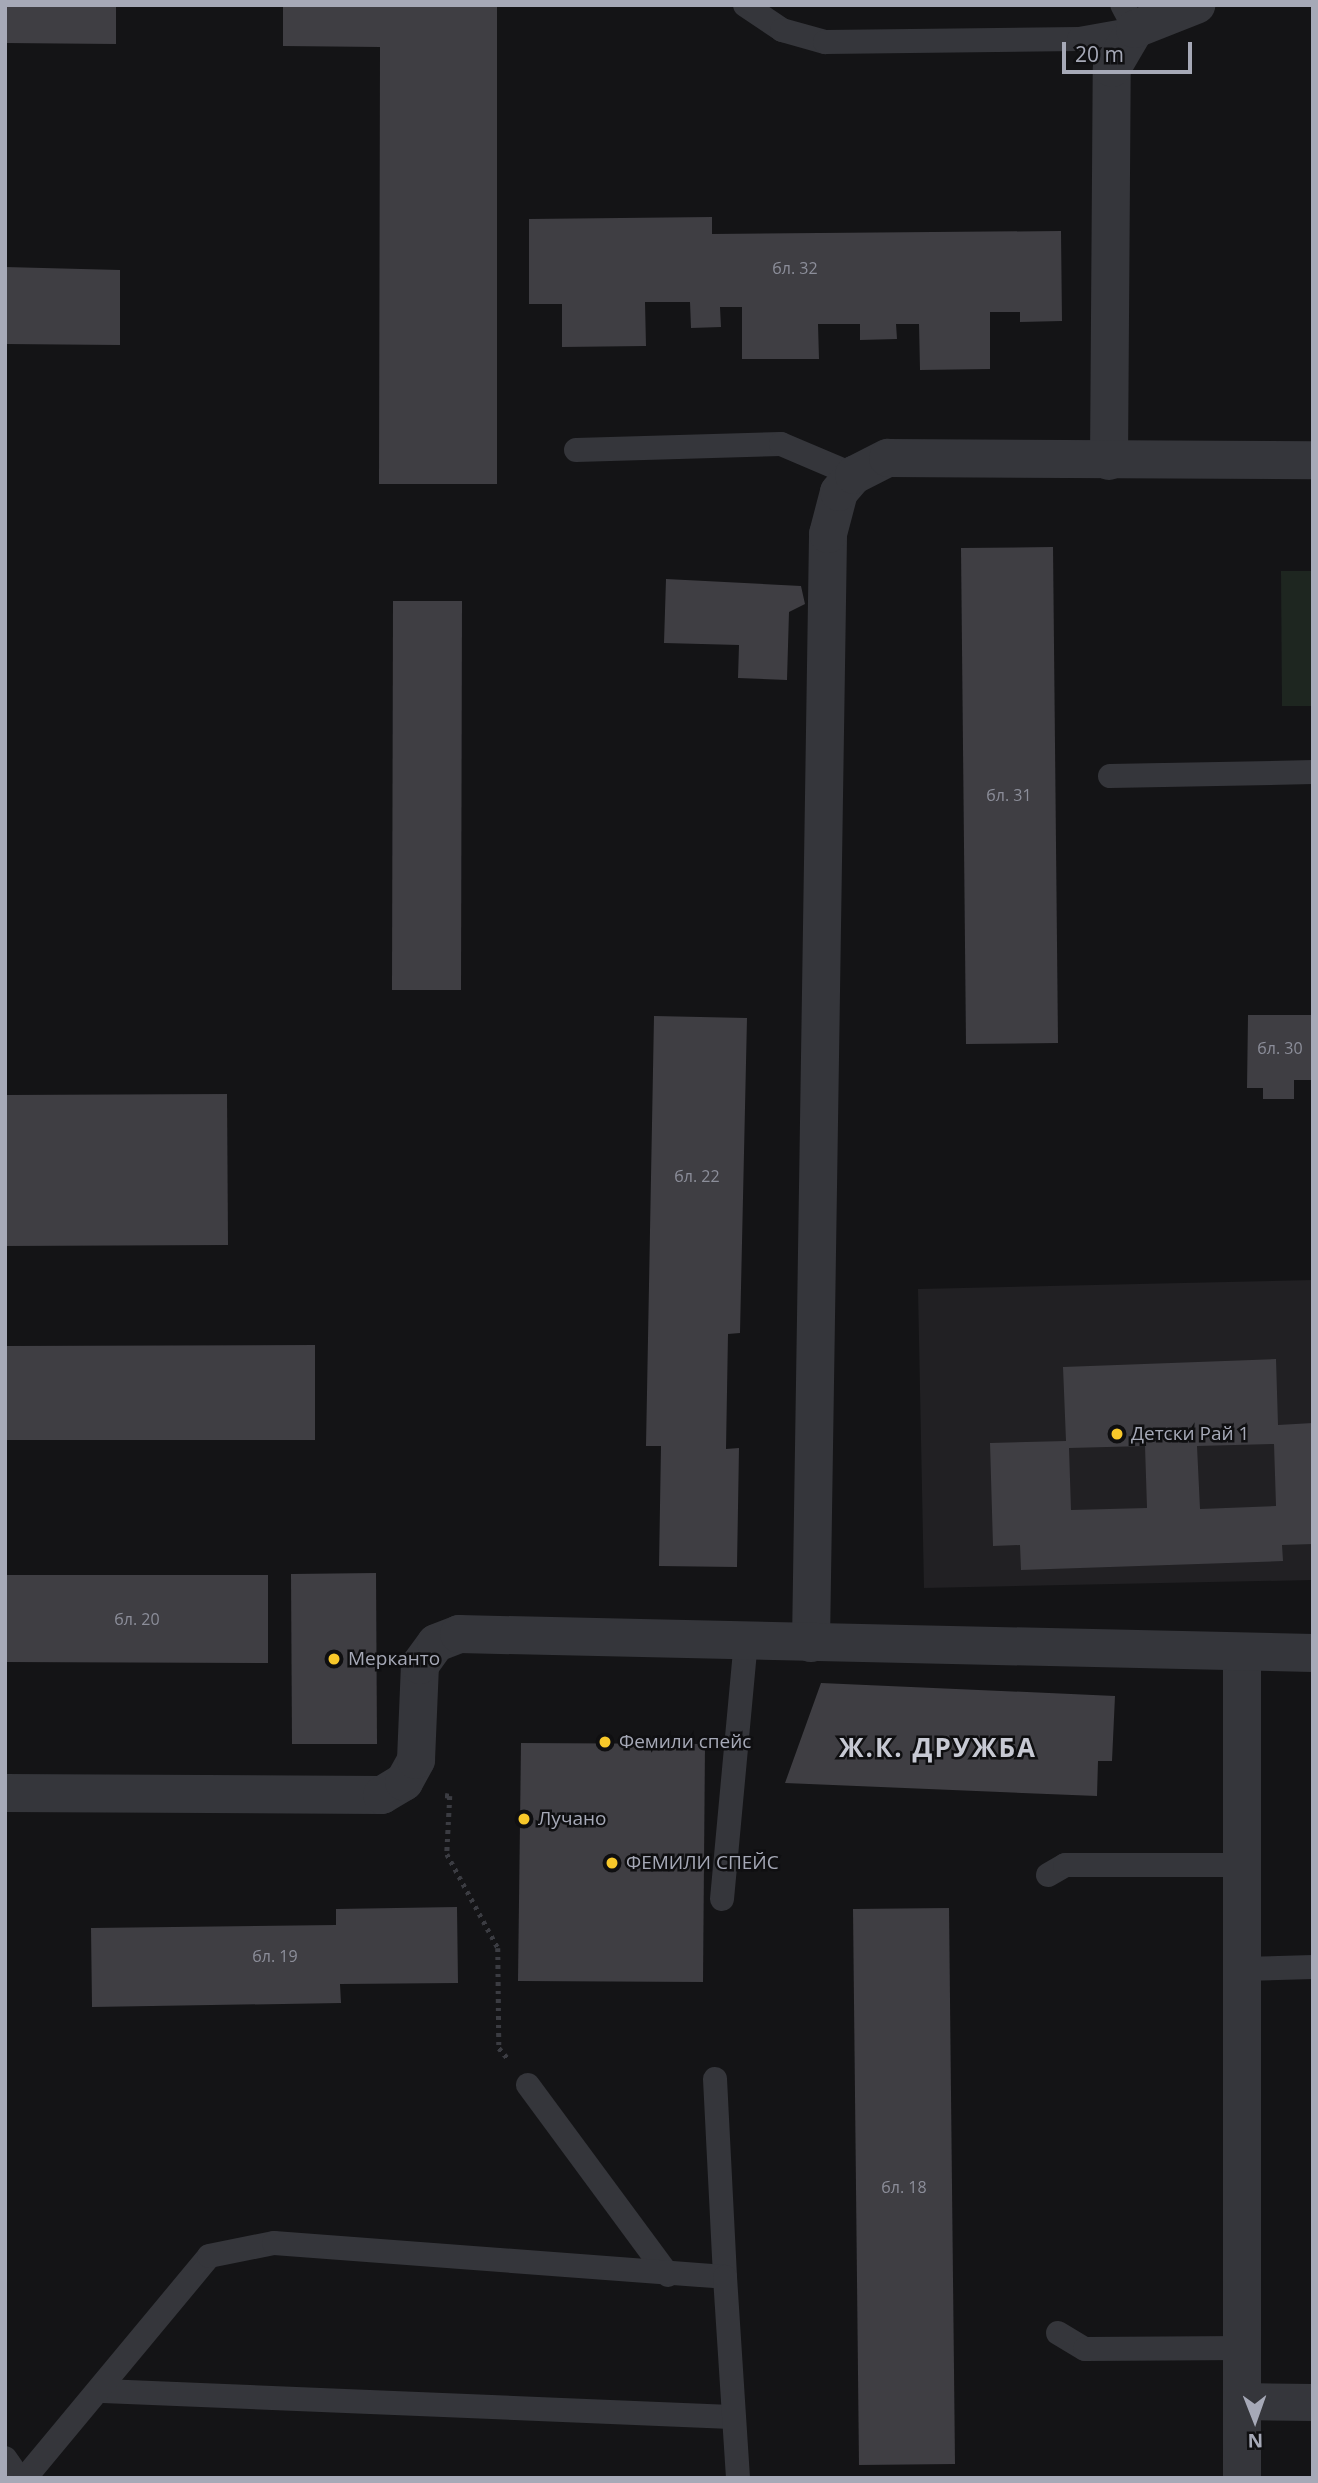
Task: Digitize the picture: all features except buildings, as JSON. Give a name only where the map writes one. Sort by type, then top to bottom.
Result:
[{"type":"street","points":[[1109,461],[1108,109],[1112,68],[1128,17],[1196,5]]},
{"type":"street","points":[[811,1643],[828,534],[839,492],[854,475],[888,457],[1109,461],[1313,460]]},
{"type":"street","points":[[5,1793],[369,1796],[404,1782],[416,1760],[419,1665],[447,1637],[1313,1653]]},
{"type":"street","points":[[1242,1652],[1242,2478]]},
{"type":"street","points":[[1242,2401],[1313,2402]]},
{"type":"lane","points":[[746,5],[782,30],[825,42],[1079,39],[1128,17]]},
{"type":"lane","points":[[576,450],[781,444],[854,475]]},
{"type":"lane","points":[[1111,776],[1313,772]]},
{"type":"lane","points":[[722,1899],[746,1642]]},
{"type":"lane","points":[[1048,1875],[1065,1865],[1242,1865]]},
{"type":"lane","points":[[1242,1969],[1313,1967]]},
{"type":"lane","points":[[715,2079],[731,2417],[738,2478]]},
{"type":"lane","points":[[528,2085],[668,2275]]},
{"type":"lane","points":[[25,2478],[103,2391],[209,2256],[274,2243],[668,2275],[724,2277]]},
{"type":"lane","points":[[1058,2333],[1085,2349],[1243,2348]]},
{"type":"lane","points":[[103,2391],[731,2417]]},
{"type":"lane","points":[[5,2458],[19,2478]]},
{"type":"path","points":[[404,1782],[450,1796],[447,1854],[498,1948],[499,2048],[528,2085]]},
{"type":"shaded area","points":[[1281,571],[1313,571],[1313,706],[1282,706]]},
{"type":"shaded area","name":"Детски Рай 1","points":[[1313,1280],[1313,1580],[924,1588],[918,1289]]},
{"type":"place","name":"Детски Рай 1","points":[[1117,1434]]},
{"type":"place","name":"Мерканто","points":[[334,1659]]},
{"type":"place","name":"Фемили спейс","points":[[605,1742]]},
{"type":"place","name":"Лучано","points":[[524,1819]]},
{"type":"place","name":"ФЕМИЛИ СПЕЙС","points":[[612,1863]]},
{"type":"district","name":"Ж.К. ДРУЖБА","points":[[938,1748]]}]
